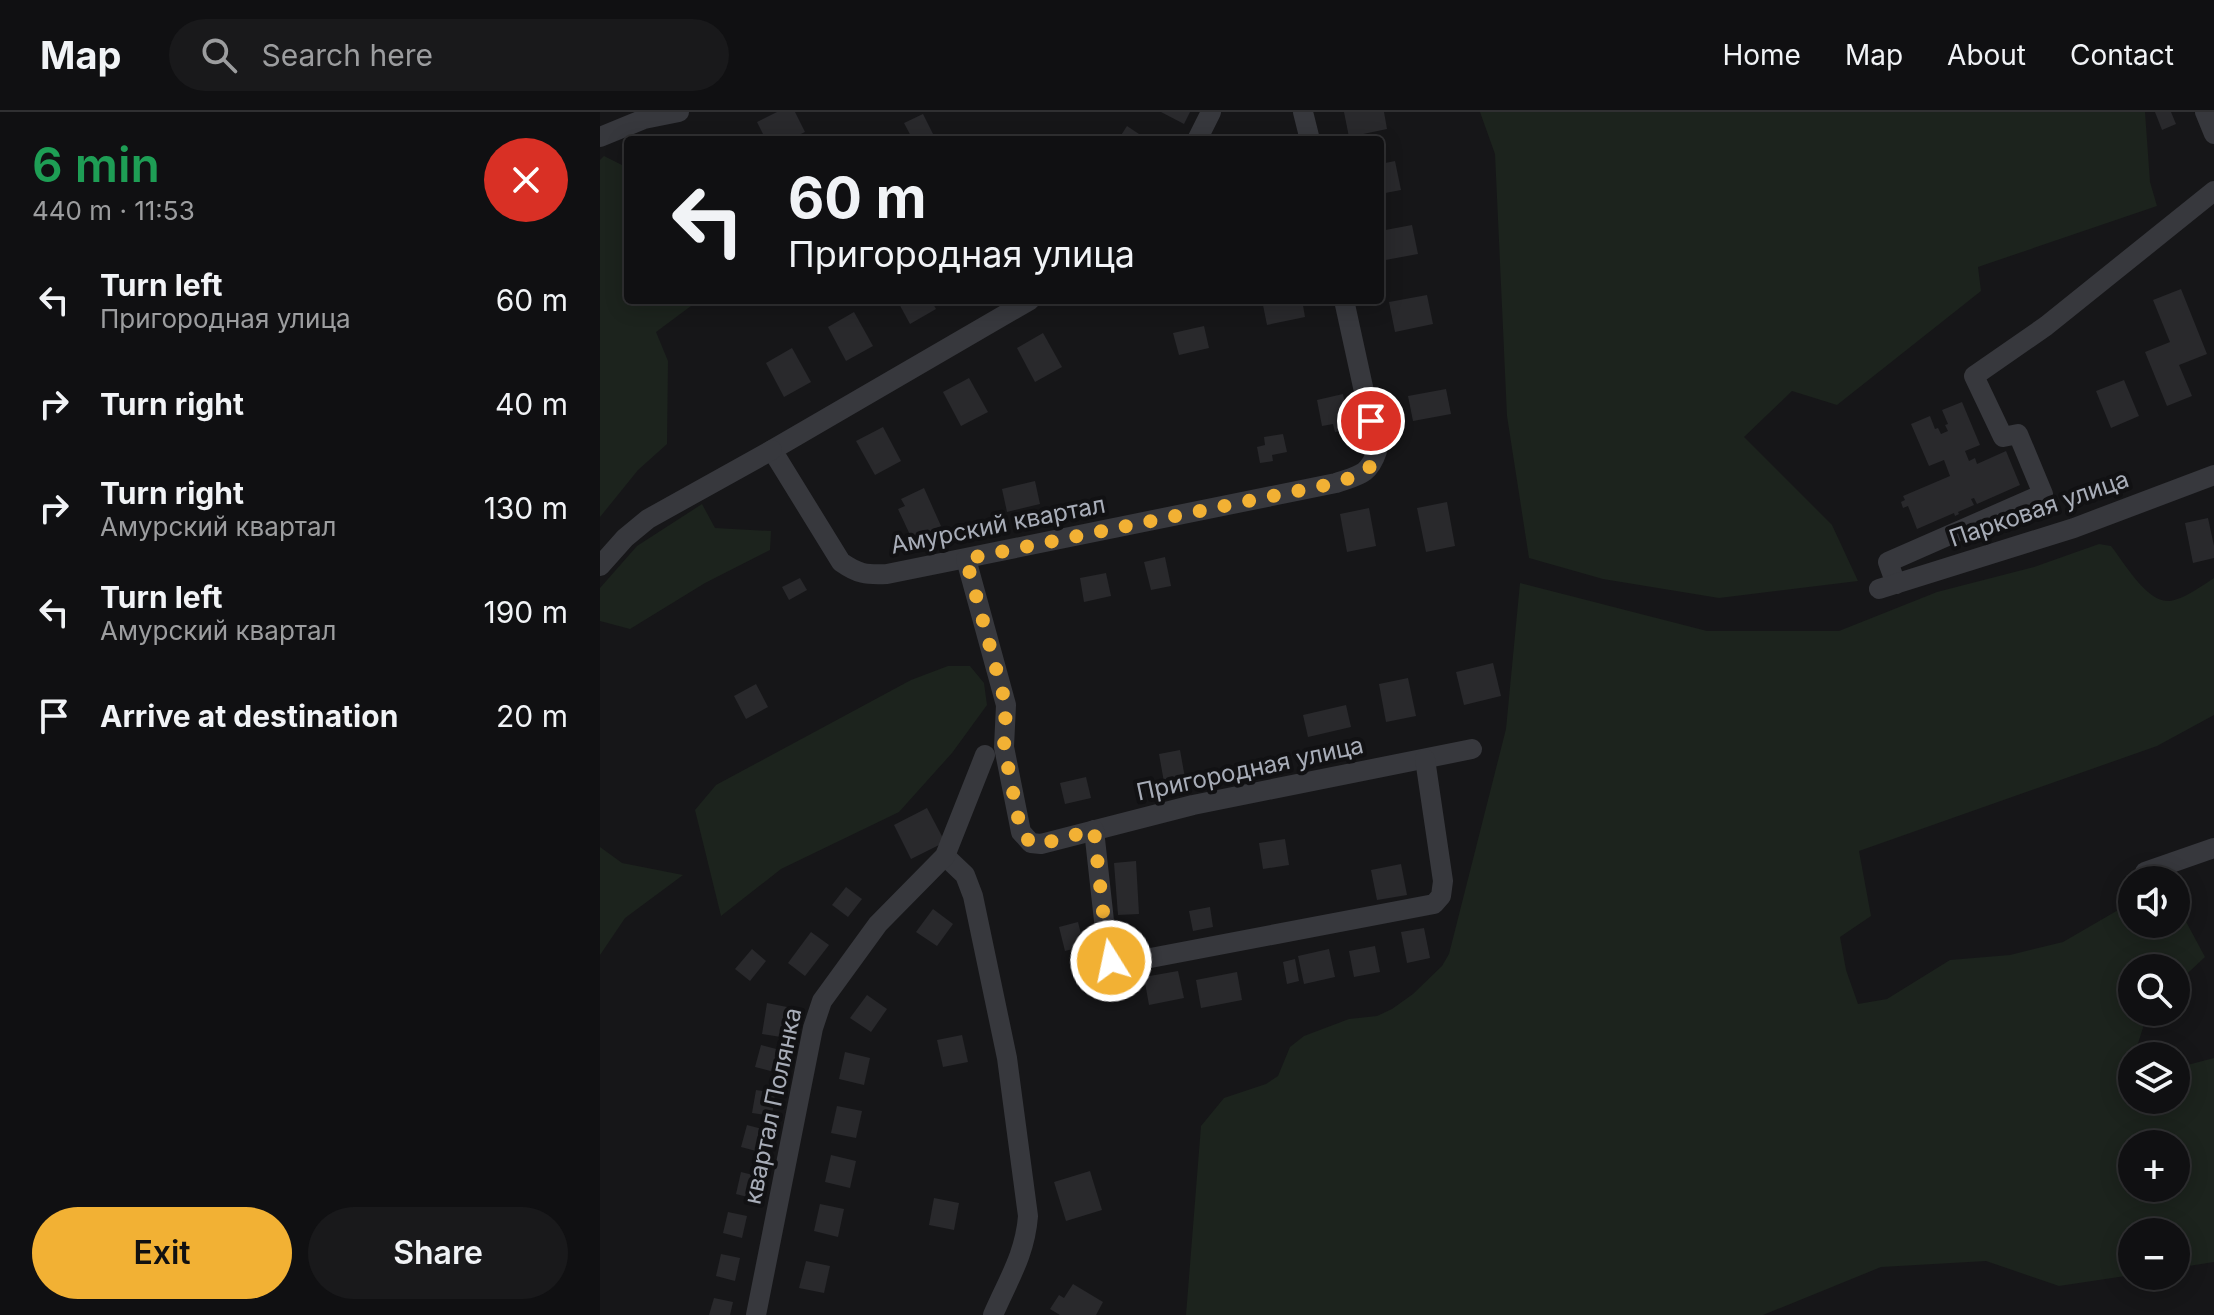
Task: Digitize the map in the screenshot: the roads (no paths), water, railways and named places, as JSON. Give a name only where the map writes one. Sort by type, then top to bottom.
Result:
[{"type":"street","points":[[602,136],[644,119],[679,112]]},
{"type":"street","points":[[1199,136],[1211,112]]},
{"type":"street","points":[[1303,112],[1309,136]]},
{"type":"street","points":[[2205,112],[2214,134]]},
{"type":"street","name":"Парковая улица","points":[[2214,191],[2046,326],[1974,376],[2003,437],[2018,434],[2043,494],[1888,562],[1888,586],[2074,528],[2214,475]]},
{"type":"street","points":[[600,566],[625,538],[648,519],[1023,304]]},
{"type":"street","name":"Амурский квартал","points":[[772,450],[841,562],[857,572],[870,575],[966,559],[1336,483],[1359,475],[1372,466],[1377,451],[1345,304]]},
{"type":"street","name":"Пригородная улица","points":[[966,559],[1006,705],[1004,747],[1021,832],[1031,843],[1041,844],[1193,805],[1472,749]]},
{"type":"street","name":"квартал Полянка","points":[[756,1315],[813,1028],[822,1001],[878,924],[945,856],[985,755]]},
{"type":"street","points":[[1094,830],[1107,948],[1111,961],[1119,964],[1434,904],[1441,896],[1443,881],[1425,759]]},
{"type":"street","points":[[2162,866],[2214,848]]},
{"type":"street","points":[[945,856],[965,875],[973,896],[1007,1058],[1028,1216],[1023,1250],[993,1315]]}]
